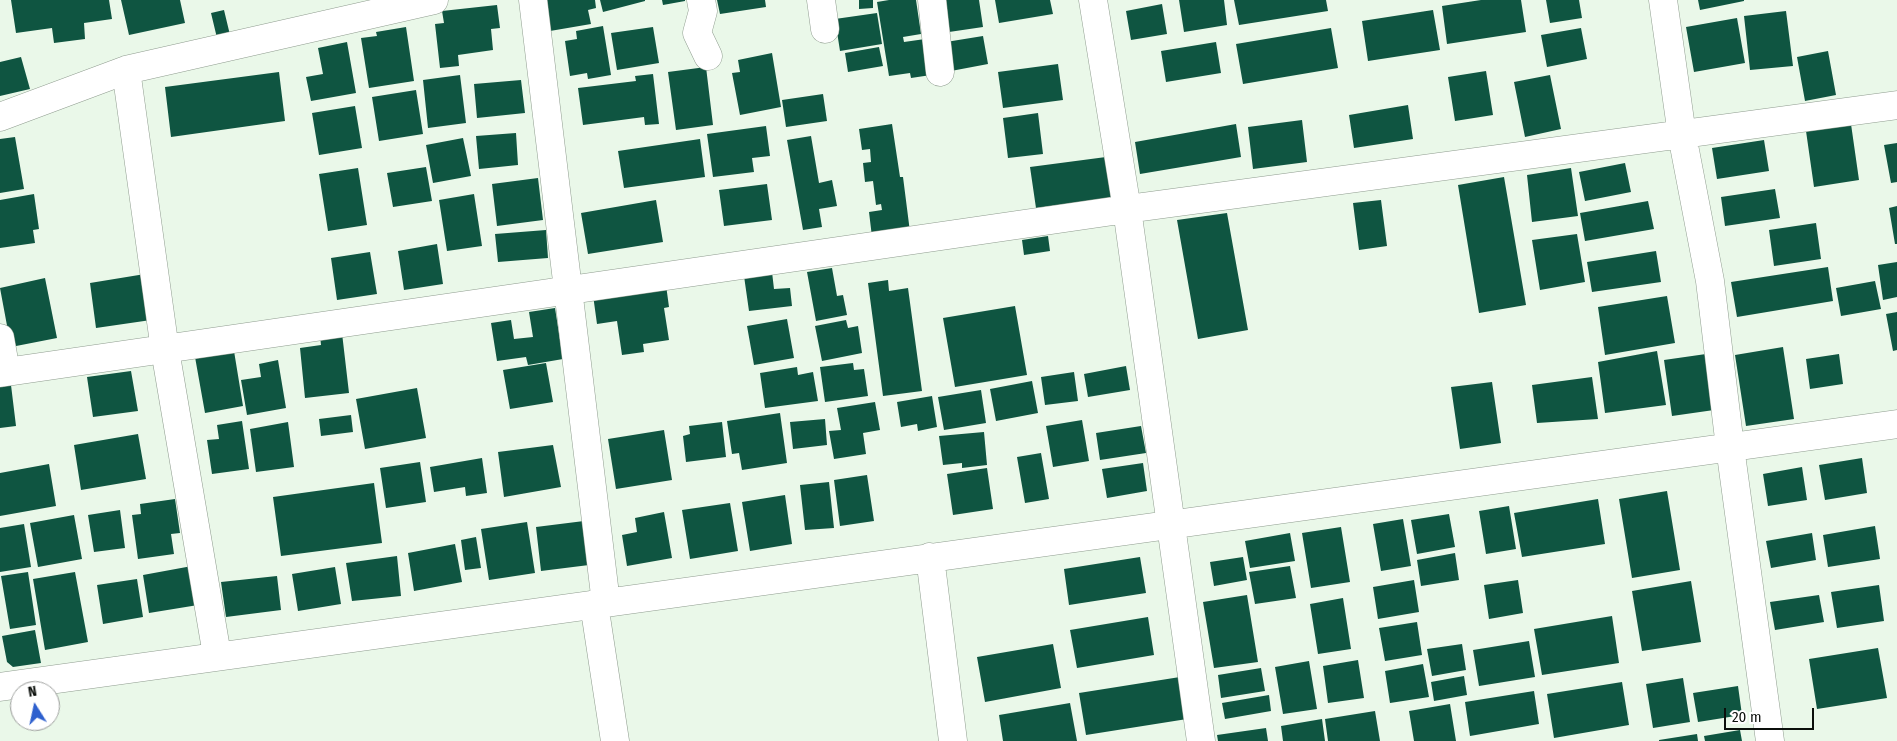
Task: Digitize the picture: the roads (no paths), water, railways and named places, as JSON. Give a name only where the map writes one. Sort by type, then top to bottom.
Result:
[{"type":"street","points":[[533,0],[569,290],[615,741]]},
{"type":"street","points":[[701,0],[703,11],[698,33],[708,56]]},
{"type":"street","points":[[821,0],[825,30]]},
{"type":"street","points":[[932,0],[940,72]]},
{"type":"street","points":[[1093,0],[1127,209],[1201,741]]},
{"type":"street","points":[[1663,0],[1682,135],[1710,281],[1730,447],[1770,741]]},
{"type":"street","points":[[0,117],[126,70],[424,1]]},
{"type":"street","points":[[126,70],[165,350],[217,656]]},
{"type":"street","points":[[0,338],[3,373],[1127,209],[1897,106]]},
{"type":"street","points":[[0,687],[1897,424]]},
{"type":"street","points":[[930,557],[953,741]]}]
